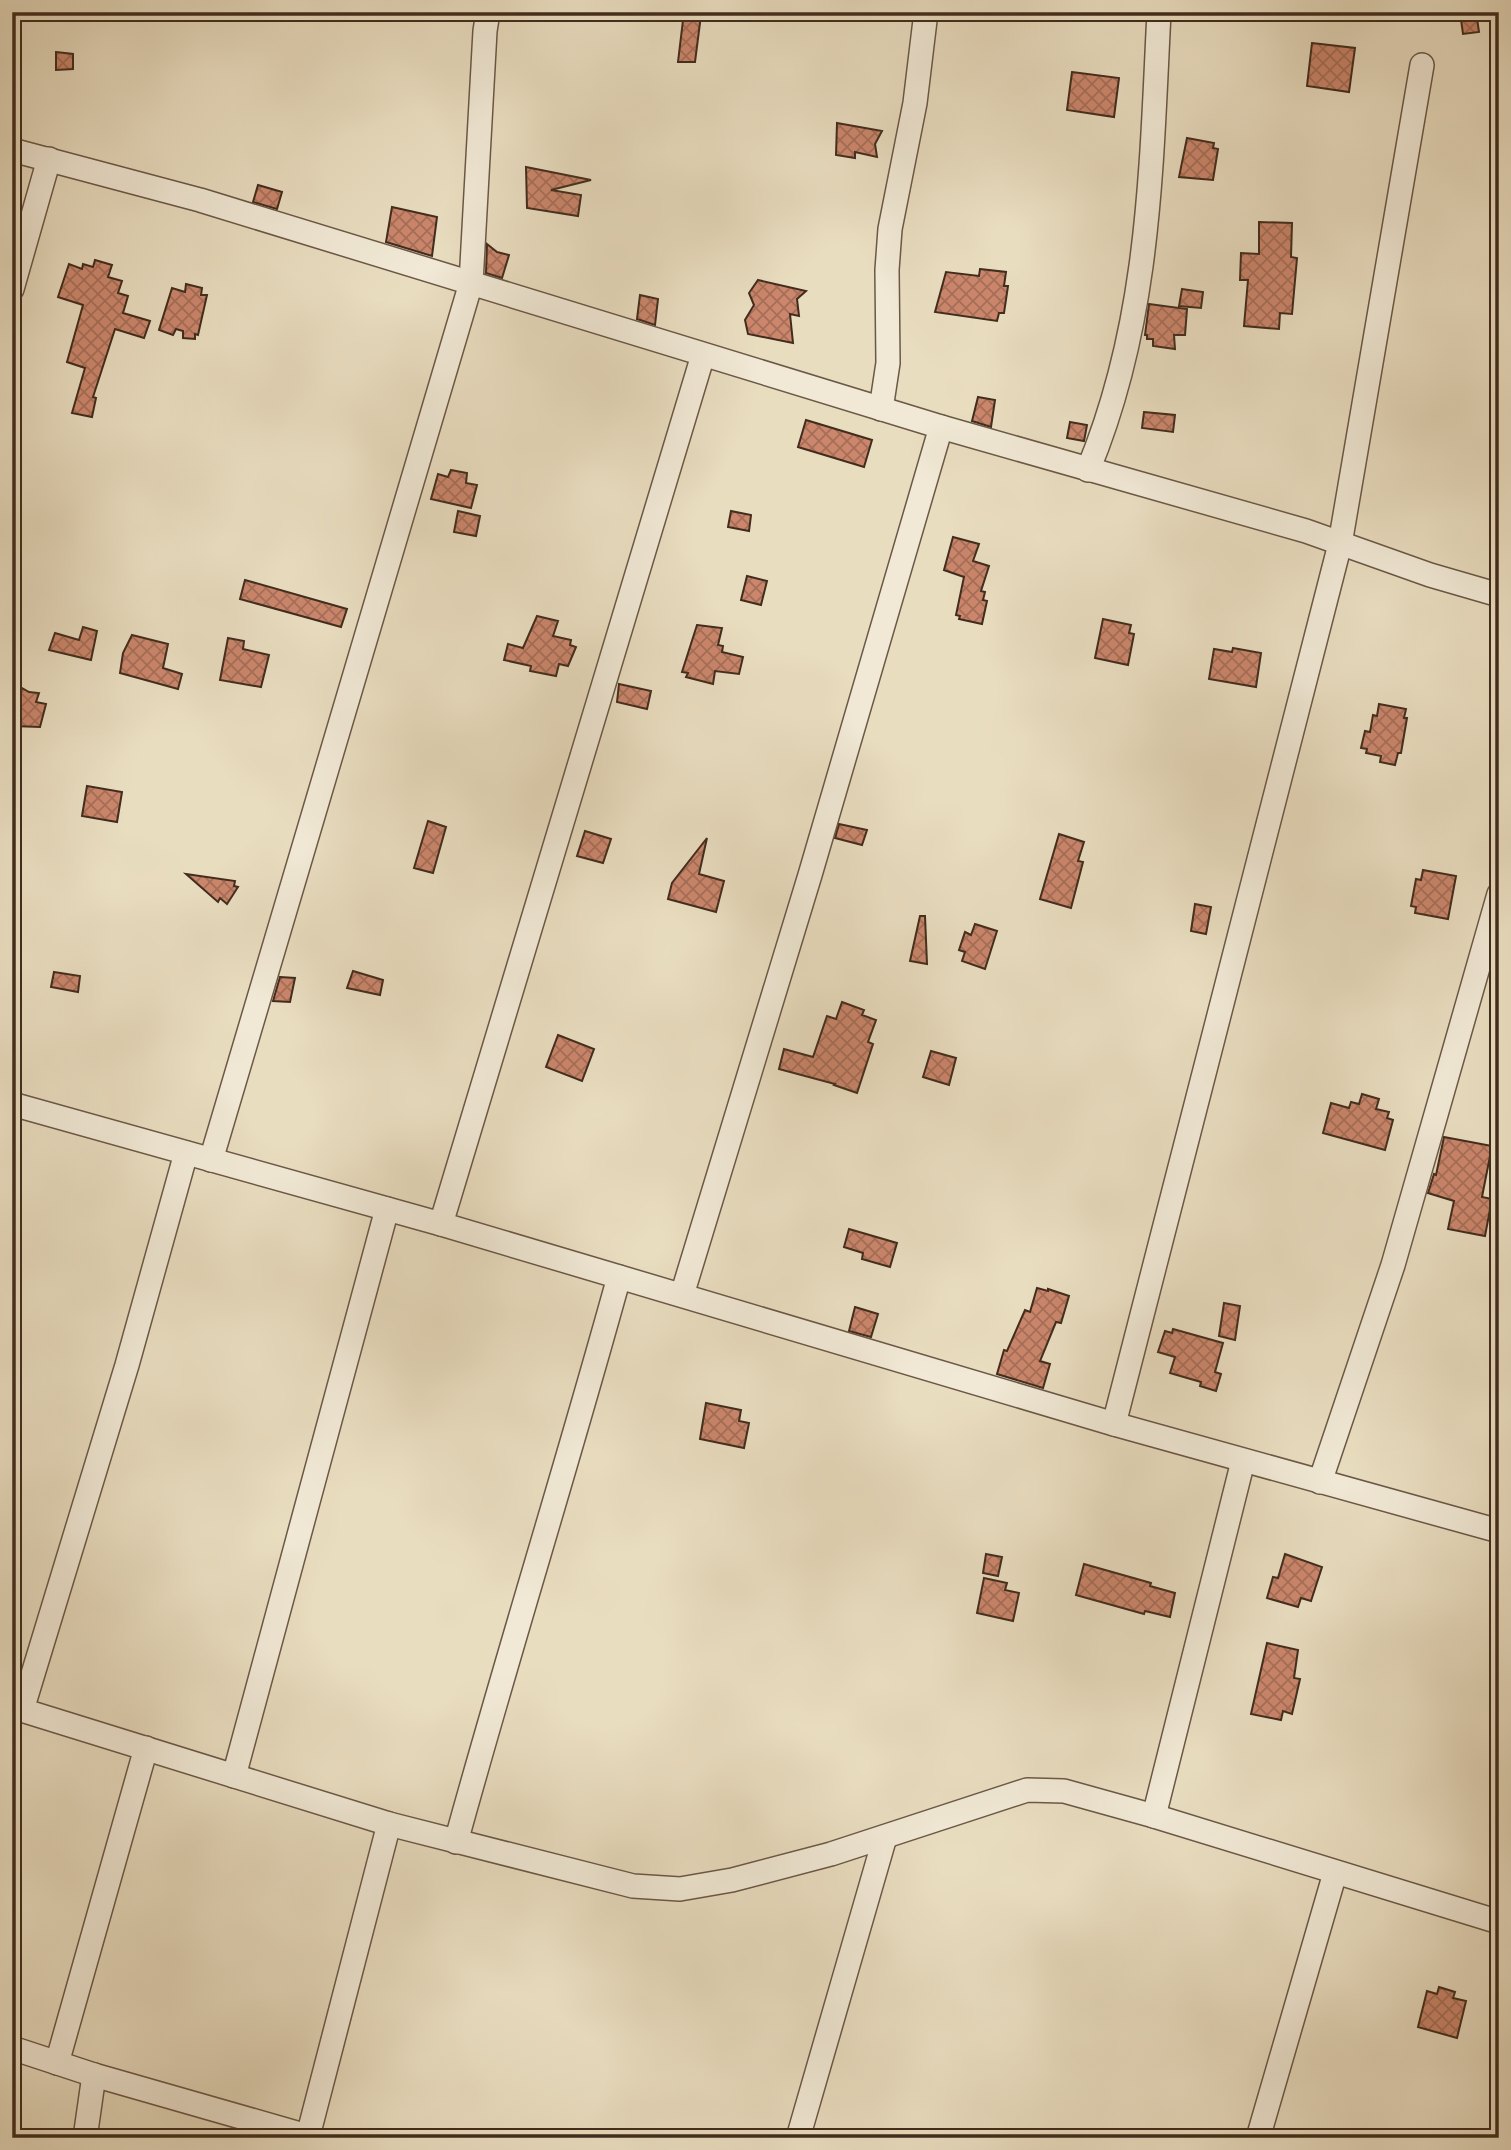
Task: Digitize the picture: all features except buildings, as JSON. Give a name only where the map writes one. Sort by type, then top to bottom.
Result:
[{"type":"street","points":[[211,1160],[471,284],[488,12]]},
{"type":"street","points":[[881,409],[888,363],[887,270],[890,229],[915,103],[926,12]]},
{"type":"street","points":[[1088,470],[1105,426],[1129,342],[1139,292],[1150,201],[1159,12]]},
{"type":"street","points":[[1114,1424],[1340,544],[1423,65]]},
{"type":"street","points":[[12,150],[200,200],[941,427],[1306,531],[1430,575],[1499,595]]},
{"type":"street","points":[[12,289],[49,159]]},
{"type":"street","points":[[441,1224],[703,355]]},
{"type":"street","points":[[682,1295],[810,875],[941,427]]},
{"type":"street","points":[[1320,1482],[1393,1265],[1499,894]]},
{"type":"street","points":[[12,1104],[441,1224],[1114,1424],[1499,1531]]},
{"type":"street","points":[[186,1153],[116,1402],[17,1708],[389,1824],[633,1886],[680,1889],[732,1880],[831,1854],[981,1803],[1027,1790],[1047,1789],[1154,1816],[1499,1922]]},
{"type":"street","points":[[234,1776],[387,1209]]},
{"type":"street","points":[[456,1842],[501,1678],[570,1454],[619,1276]]},
{"type":"street","points":[[1154,1816],[1243,1461]]},
{"type":"street","points":[[57,2063],[146,1748]]},
{"type":"street","points":[[12,2048],[94,2075],[311,2137],[389,1824]]},
{"type":"street","points":[[798,2138],[885,1837]]},
{"type":"street","points":[[1258,2138],[1335,1873]]},
{"type":"street","points":[[85,2138],[94,2075]]}]
